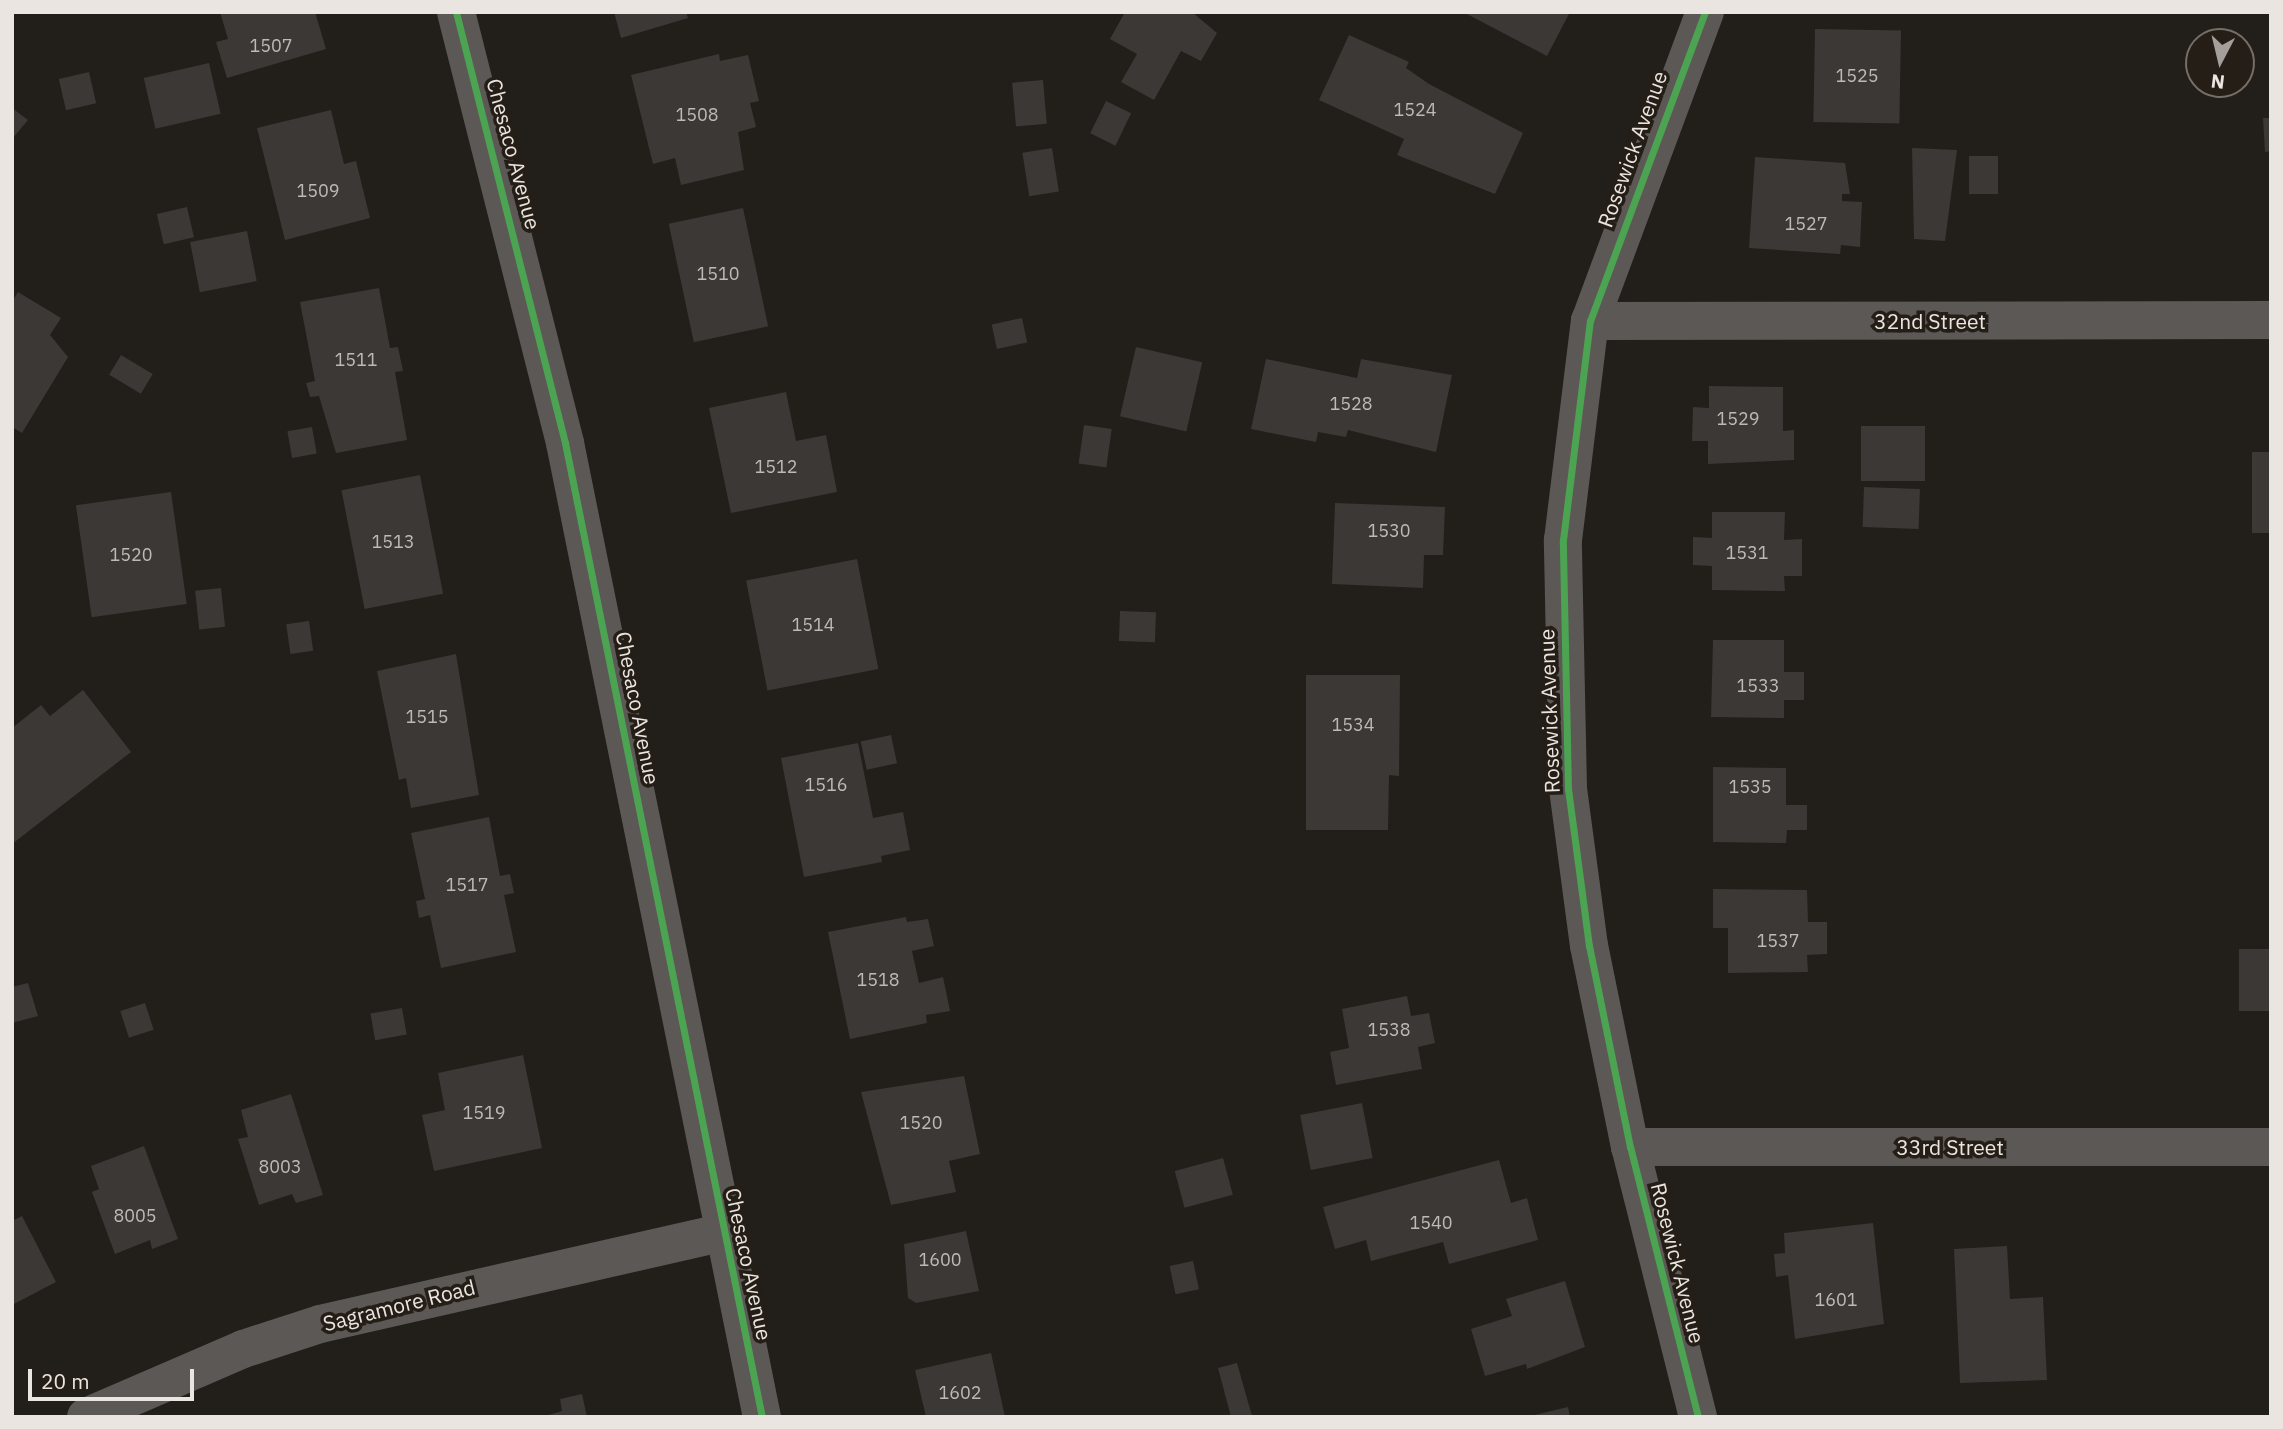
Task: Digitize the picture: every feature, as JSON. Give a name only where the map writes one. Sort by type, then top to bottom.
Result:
[{"type":"street","name":"Chesaco Avenue","points":[[456,12],[565,443],[762,1417]]},
{"type":"street","name":"Rosewick Avenue","points":[[1698,1417],[1630,1147],[1589,946],[1568,789],[1563,540],[1590,321],[1705,12]]},
{"type":"street","name":"32nd Street","points":[[1590,321],[2271,320]]},
{"type":"street","name":"33rd Street","points":[[1630,1147],[2271,1147]]},
{"type":"street","name":"Sagramore Road","points":[[86,1417],[243,1349],[320,1324],[724,1232]]},
{"type":"building","points":[[220,12],[315,12],[326,49],[227,78],[216,42],[228,39]]},
{"type":"building","points":[[614,12],[686,12],[688,18],[621,38]]},
{"type":"building","points":[[1125,12],[1192,12],[1217,33],[1201,61],[1181,51],[1154,100],[1121,82],[1137,54],[1110,39]]},
{"type":"building","points":[[1463,12],[1570,12],[1547,56]]},
{"type":"building","points":[[1815,29],[1901,31],[1899,123],[1813,122]]},
{"type":"building","points":[[1349,35],[1409,62],[1406,68],[1429,84],[1523,133],[1495,194],[1397,155],[1404,139],[1319,100]]},
{"type":"building","points":[[719,54],[720,61],[748,55],[759,101],[750,103],[756,127],[738,132],[744,170],[681,185],[675,158],[653,164],[631,75]]},
{"type":"building","points":[[209,63],[221,114],[155,129],[144,78]]},
{"type":"building","points":[[89,72],[96,103],[66,110],[59,79]]},
{"type":"building","points":[[1043,80],[1047,124],[1016,127],[1012,83]]},
{"type":"building","points":[[1106,101],[1131,113],[1115,146],[1090,133]]},
{"type":"building","points":[[12,108],[28,120],[12,139]]},
{"type":"building","points":[[331,110],[344,164],[356,161],[370,218],[285,240],[257,128]]},
{"type":"building","points":[[2263,118],[2271,118],[2271,151],[2265,152]]},
{"type":"building","points":[[1052,148],[1059,191],[1029,196],[1022,153]]},
{"type":"building","points":[[1912,148],[1957,150],[1945,241],[1914,239]]},
{"type":"building","points":[[1969,156],[1998,156],[1998,194],[1969,194]]},
{"type":"building","points":[[1755,157],[1845,163],[1850,194],[1842,194],[1842,201],[1862,202],[1860,247],[1841,245],[1840,254],[1749,248]]},
{"type":"building","points":[[187,207],[194,237],[164,244],[157,214]]},
{"type":"building","points":[[743,208],[768,326],[694,342],[669,224]]},
{"type":"building","points":[[247,231],[257,281],[200,292],[190,242]]},
{"type":"building","points":[[379,288],[390,348],[398,347],[403,371],[395,372],[407,440],[336,453],[319,396],[310,397],[306,383],[315,381],[300,302]]},
{"type":"building","points":[[18,292],[61,318],[50,335],[68,357],[22,433],[12,427],[12,302]]},
{"type":"building","points":[[1022,318],[1027,342],[997,349],[992,324]]},
{"type":"building","points":[[1136,347],[1202,362],[1186,431],[1120,416]]},
{"type":"building","points":[[121,355],[153,374],[141,394],[109,375]]},
{"type":"building","points":[[1266,359],[1357,378],[1361,359],[1452,375],[1436,452],[1348,430],[1346,437],[1318,432],[1316,442],[1251,429]]},
{"type":"building","points":[[1709,386],[1783,387],[1783,431],[1794,430],[1794,460],[1708,464],[1708,441],[1692,441],[1693,407],[1709,408]]},
{"type":"building","points":[[786,392],[796,441],[826,435],[837,492],[731,513],[709,408]]},
{"type":"building","points":[[1084,425],[1112,429],[1106,468],[1079,464]]},
{"type":"building","points":[[1861,426],[1925,426],[1925,481],[1861,481]]},
{"type":"building","points":[[312,427],[317,454],[292,458],[287,431]]},
{"type":"building","points":[[2252,452],[2271,452],[2271,533],[2252,533]]},
{"type":"building","points":[[420,475],[443,594],[365,609],[341,490]]},
{"type":"building","points":[[1864,487],[1920,489],[1919,529],[1863,527]]},
{"type":"building","points":[[171,492],[187,604],[92,617],[76,505]]},
{"type":"building","points":[[1335,503],[1445,507],[1443,555],[1424,555],[1423,588],[1332,584]]},
{"type":"building","points":[[1712,512],[1785,512],[1784,540],[1802,539],[1802,576],[1784,576],[1785,591],[1712,590],[1712,566],[1693,565],[1693,537],[1712,538]]},
{"type":"building","points":[[857,559],[878,669],[767,691],[746,581]]},
{"type":"building","points":[[221,588],[225,627],[199,630],[195,591]]},
{"type":"building","points":[[1120,611],[1156,612],[1155,642],[1119,641]]},
{"type":"building","points":[[309,621],[313,651],[290,654],[286,624]]},
{"type":"building","points":[[1713,640],[1784,640],[1784,672],[1804,672],[1804,700],[1784,700],[1784,718],[1711,717]]},
{"type":"building","points":[[456,654],[479,795],[411,808],[406,778],[399,780],[377,671]]},
{"type":"building","points":[[1306,675],[1400,675],[1399,776],[1389,775],[1388,830],[1306,830]]},
{"type":"building","points":[[83,690],[131,752],[12,844],[12,728],[41,705],[50,716]]},
{"type":"building","points":[[891,735],[897,763],[867,770],[861,741]]},
{"type":"building","points":[[858,743],[873,818],[903,812],[910,850],[881,856],[882,862],[804,877],[781,758]]},
{"type":"building","points":[[1713,767],[1786,768],[1786,805],[1807,805],[1807,830],[1787,830],[1786,843],[1713,842]]},
{"type":"building","points":[[489,817],[500,876],[510,874],[514,893],[504,895],[516,952],[441,968],[430,915],[419,918],[416,901],[425,899],[411,833]]},
{"type":"building","points":[[1713,889],[1807,890],[1808,922],[1827,922],[1827,954],[1807,955],[1808,972],[1728,973],[1728,928],[1713,928]]},
{"type":"building","points":[[906,917],[907,922],[928,919],[934,946],[912,951],[919,983],[943,977],[950,1011],[926,1015],[927,1023],[850,1039],[828,932]]},
{"type":"building","points":[[2239,949],[2271,949],[2271,1011],[2239,1011]]},
{"type":"building","points":[[28,983],[38,1016],[12,1023],[12,987]]},
{"type":"building","points":[[1407,996],[1411,1016],[1429,1013],[1435,1043],[1418,1047],[1422,1069],[1336,1085],[1330,1052],[1349,1048],[1342,1009]]},
{"type":"building","points":[[145,1003],[154,1030],[129,1038],[120,1011]]},
{"type":"building","points":[[402,1008],[407,1035],[375,1040],[370,1014]]},
{"type":"building","points":[[523,1055],[542,1148],[434,1171],[422,1115],[445,1110],[438,1073]]},
{"type":"building","points":[[964,1076],[980,1154],[949,1161],[956,1192],[891,1205],[861,1092]]},
{"type":"building","points":[[291,1094],[323,1195],[296,1203],[292,1194],[259,1205],[238,1139],[248,1137],[241,1110]]},
{"type":"building","points":[[1362,1103],[1373,1158],[1311,1170],[1300,1115]]},
{"type":"building","points":[[144,1146],[178,1239],[152,1249],[150,1240],[115,1254],[92,1192],[99,1189],[91,1166]]},
{"type":"building","points":[[1223,1158],[1233,1195],[1185,1208],[1175,1171]]},
{"type":"building","points":[[1499,1160],[1511,1203],[1527,1198],[1538,1240],[1449,1264],[1443,1242],[1371,1261],[1366,1240],[1335,1249],[1323,1207]]},
{"type":"building","points":[[22,1216],[56,1282],[12,1305],[12,1221]]},
{"type":"building","points":[[1873,1223],[1884,1324],[1795,1339],[1788,1275],[1776,1277],[1774,1254],[1785,1253],[1784,1233]]},
{"type":"building","points":[[966,1231],[979,1291],[916,1303],[908,1298],[904,1244]]},
{"type":"building","points":[[2007,1246],[2010,1299],[2043,1297],[2047,1380],[1960,1383],[1954,1249]]},
{"type":"building","points":[[1193,1261],[1199,1289],[1176,1294],[1170,1266]]},
{"type":"building","points":[[1565,1281],[1585,1347],[1527,1369],[1526,1364],[1485,1376],[1471,1329],[1512,1316],[1506,1299]]},
{"type":"building","points":[[991,1353],[1005,1417],[926,1417],[915,1370]]},
{"type":"building","points":[[1237,1363],[1252,1416],[1248,1417],[1231,1417],[1218,1368]]},
{"type":"building","points":[[582,1394],[587,1417],[542,1417],[562,1411],[560,1399]]},
{"type":"building","points":[[1568,1407],[1570,1417],[1530,1416]]},
{"type":"cycle path","points":[[456,12],[565,443],[762,1417]]},
{"type":"cycle path","points":[[1698,1417],[1630,1147],[1589,946],[1568,789],[1563,540],[1590,321],[1705,12]]}]
